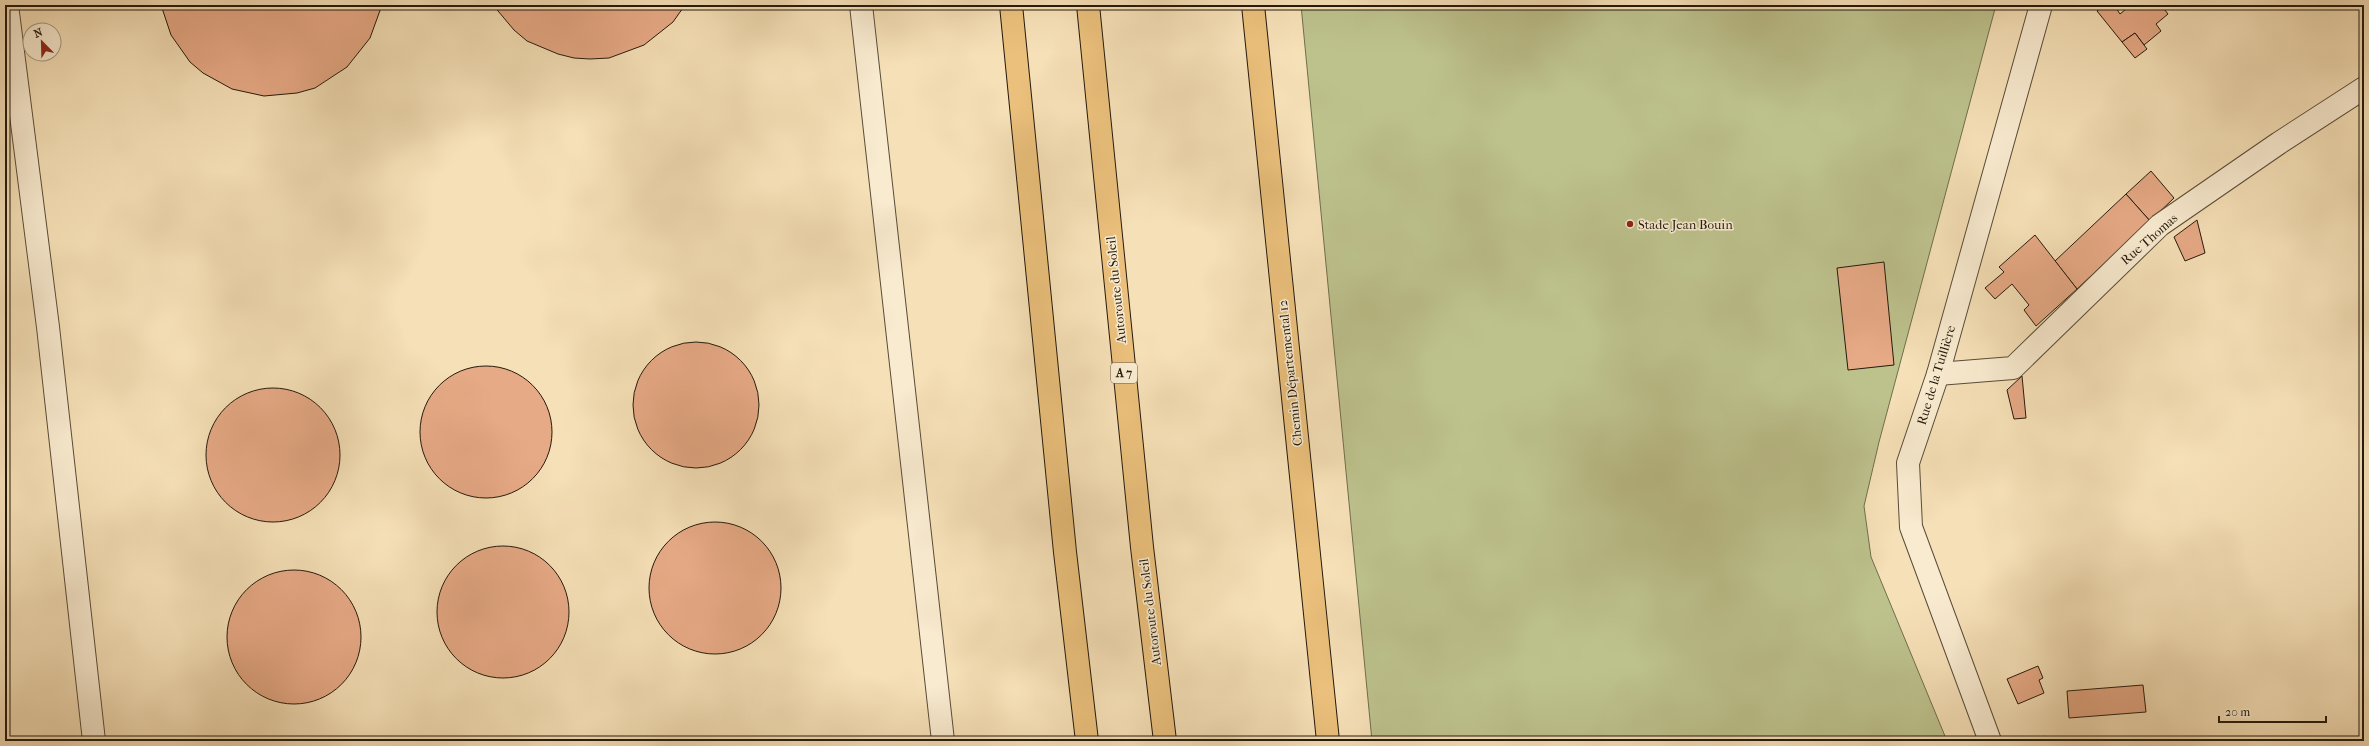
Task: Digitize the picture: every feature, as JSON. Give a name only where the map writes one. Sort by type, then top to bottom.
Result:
[{"type":"main road","points":[[1011,5],[1065,552],[1087,741]]},
{"type":"main road","name":"Autoroute du Soleil","points":[[1088,5],[1134,469],[1165,741]]},
{"type":"main road","name":"Chemin Départemental 12","points":[[1252,5],[1328,741]]},
{"type":"street","points":[[7,5],[48,327],[94,741]]},
{"type":"street","points":[[862,5],[943,741]]},
{"type":"street","name":"Rue de la Tuillière","points":[[1990,741],[1911,527],[1908,463],[1938,374],[2040,5]]},
{"type":"street","name":"Rue Thomas","points":[[1938,374],[2013,368],[2160,225],[2279,142],[2364,88]]},
{"type":"green space","name":"Stade Jean Bouin","points":[[1301,5],[1996,5],[1879,442],[1864,506],[1871,557],[1947,741],[1372,741]]},
{"type":"building","points":[[161,5],[382,5],[370,38],[347,67],[315,88],[297,93],[264,96],[232,89],[203,73],[190,62],[171,35]]},
{"type":"building","points":[[493,5],[685,5],[673,22],[644,45],[609,58],[590,59],[574,58],[558,54],[527,41],[514,30]]},
{"type":"building","points":[[2105,5],[2114,5],[2120,14],[2131,5],[2161,5],[2168,14],[2156,24],[2161,31],[2144,45],[2135,33],[2122,42],[2097,11]]},
{"type":"building","points":[[2135,33],[2147,49],[2135,58],[2122,42]]},
{"type":"building","points":[[2151,171],[2174,198],[2150,221],[2126,194]]},
{"type":"building","points":[[2126,194],[2150,221],[2077,289],[2055,261]]},
{"type":"building","points":[[2197,220],[2205,253],[2185,261],[2174,237]]},
{"type":"building","points":[[2035,235],[2077,289],[2036,326],[2024,310],[2029,305],[2012,284],[1995,299],[1985,288],[2004,272],[1999,267]]},
{"type":"building","points":[[1884,262],[1894,365],[1848,370],[1837,268]]},
{"type":"building","points":[[696,342],[720,347],[731,353],[744,365],[754,381],[759,405],[754,429],[748,440],[736,453],[720,463],[696,468],[672,463],[661,457],[648,445],[638,429],[633,405],[638,381],[644,370],[656,357],[672,347]]},
{"type":"building","points":[[486,366],[511,371],[523,377],[537,390],[547,407],[552,432],[547,457],[541,469],[528,483],[511,493],[486,498],[461,493],[449,487],[435,474],[425,457],[420,432],[425,407],[431,395],[444,381],[461,371]]},
{"type":"building","points":[[2022,376],[2026,418],[2014,419],[2007,390]]},
{"type":"building","points":[[280,388],[305,396],[316,403],[325,412],[335,429],[339,442],[339,468],[335,481],[325,498],[316,507],[299,517],[286,521],[266,522],[241,514],[230,507],[221,498],[211,481],[207,468],[206,448],[214,423],[221,412],[230,403],[247,393],[260,389]]},
{"type":"building","points":[[721,522],[740,527],[752,533],[762,541],[770,551],[776,563],[780,575],[780,601],[776,613],[770,625],[762,635],[752,643],[740,649],[728,653],[709,654],[690,649],[678,643],[668,635],[660,625],[654,613],[650,601],[649,582],[654,563],[660,551],[668,541],[678,533],[690,527],[702,523]]},
{"type":"building","points":[[509,546],[528,551],[540,557],[550,565],[558,575],[564,587],[568,599],[568,625],[564,637],[558,649],[550,659],[540,667],[528,673],[516,677],[497,678],[478,673],[466,667],[456,659],[448,649],[442,637],[438,625],[437,606],[442,587],[448,575],[456,565],[466,557],[478,551],[490,547]]},
{"type":"building","points":[[301,570],[326,578],[337,585],[346,594],[356,611],[360,624],[360,650],[356,663],[346,680],[337,689],[320,699],[307,703],[287,704],[262,696],[251,689],[242,680],[232,663],[228,650],[227,630],[235,605],[242,594],[251,585],[268,575],[281,571]]},
{"type":"building","points":[[2038,666],[2043,678],[2039,680],[2044,693],[2018,704],[2007,679]]},
{"type":"building","points":[[2143,685],[2146,712],[2069,718],[2067,691]]},
{"type":"building","points":[[2044,736],[2046,741],[2033,741]]},
{"type":"place","name":"Stade Jean Bouin","points":[[1630,224]]}]
